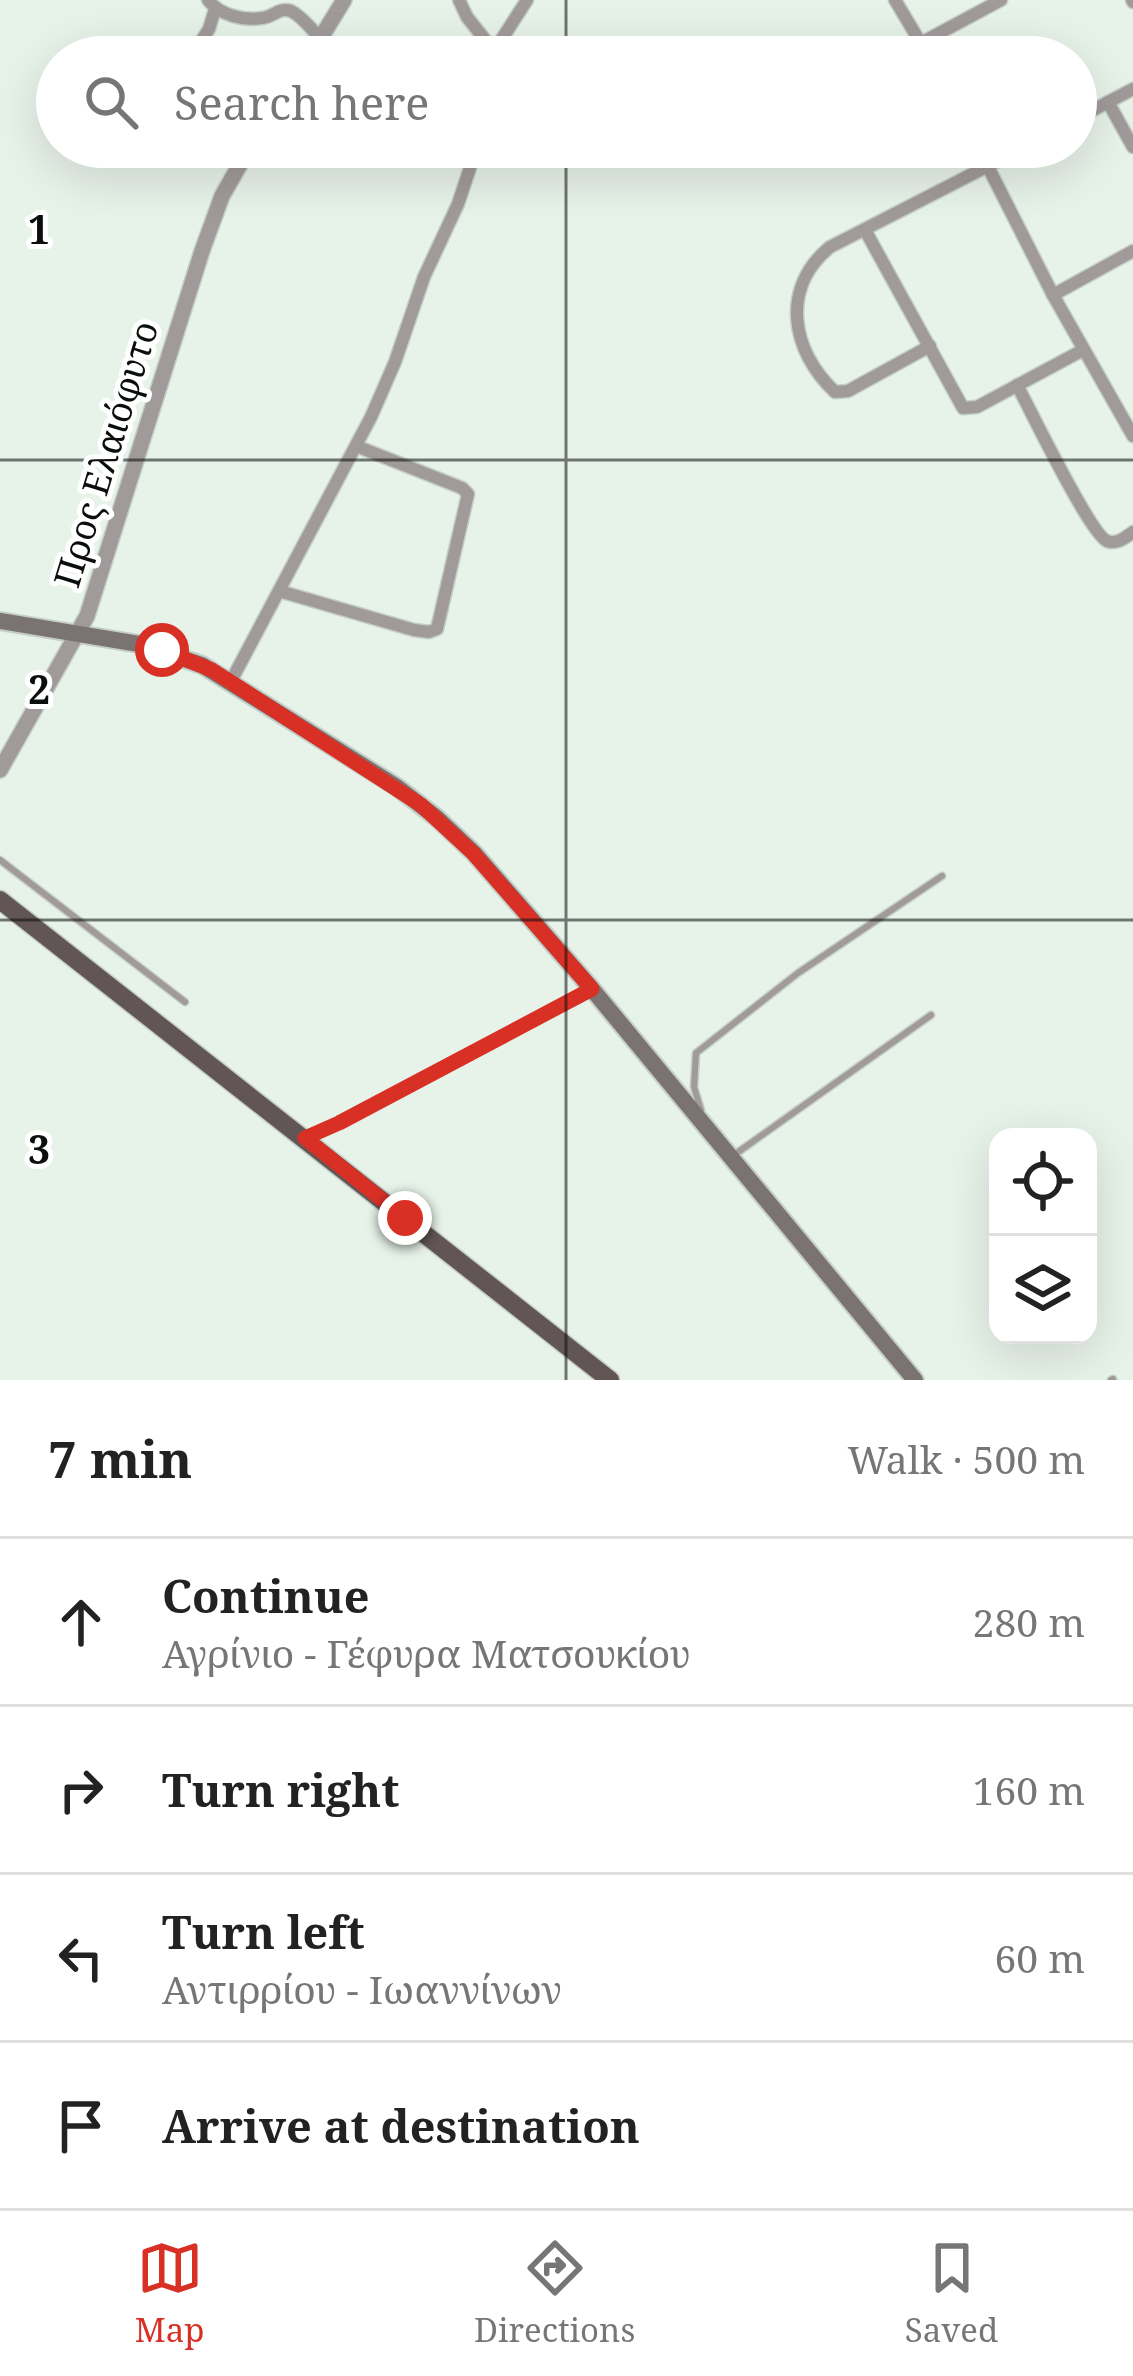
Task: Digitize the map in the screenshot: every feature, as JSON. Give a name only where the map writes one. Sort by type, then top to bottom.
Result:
[{"type":"main road","points":[[0,621],[139,644],[212,670],[397,787],[437,818],[592,989],[915,1380]]},
{"type":"main road","points":[[0,900],[610,1380]]},
{"type":"street","points":[[321,36],[344,0]]},
{"type":"street","points":[[458,0],[483,36]]},
{"type":"street","points":[[506,36],[527,0]]},
{"type":"street","points":[[895,0],[917,36]]},
{"type":"street","points":[[934,36],[1001,0]]},
{"type":"street","points":[[204,36],[212,5],[232,16],[255,18],[287,10],[318,36]]},
{"type":"street","points":[[1097,108],[1133,89]]},
{"type":"street","points":[[1108,102],[1133,147]]},
{"type":"street","name":"Προς Ελαιόφυτο","points":[[0,770],[93,597],[202,250],[237,168]]},
{"type":"street","points":[[230,683],[356,446],[395,362],[469,168]]},
{"type":"street","points":[[930,346],[839,393],[830,388],[800,342],[797,302],[804,278],[830,247],[987,168]]},
{"type":"street","points":[[990,168],[1053,295],[1133,436]]},
{"type":"street","points":[[865,230],[963,408],[977,407],[1083,350]]},
{"type":"street","points":[[1053,295],[1133,251]]},
{"type":"street","points":[[1017,385],[1103,539],[1117,542],[1133,532]]},
{"type":"street","points":[[1119,411],[1133,403]]},
{"type":"street","points":[[279,591],[414,630],[437,628],[469,494],[356,446]]},
{"type":"lane","points":[[0,860],[184,1002]]},
{"type":"lane","points":[[705,1125],[694,1087],[696,1053],[816,960],[942,876]]},
{"type":"lane","points":[[305,1138],[592,989]]},
{"type":"lane","points":[[730,1157],[931,1016]]},
{"type":"route","points":[[162,650],[212,670],[421,805],[473,853],[592,989],[305,1138],[405,1218]]}]
